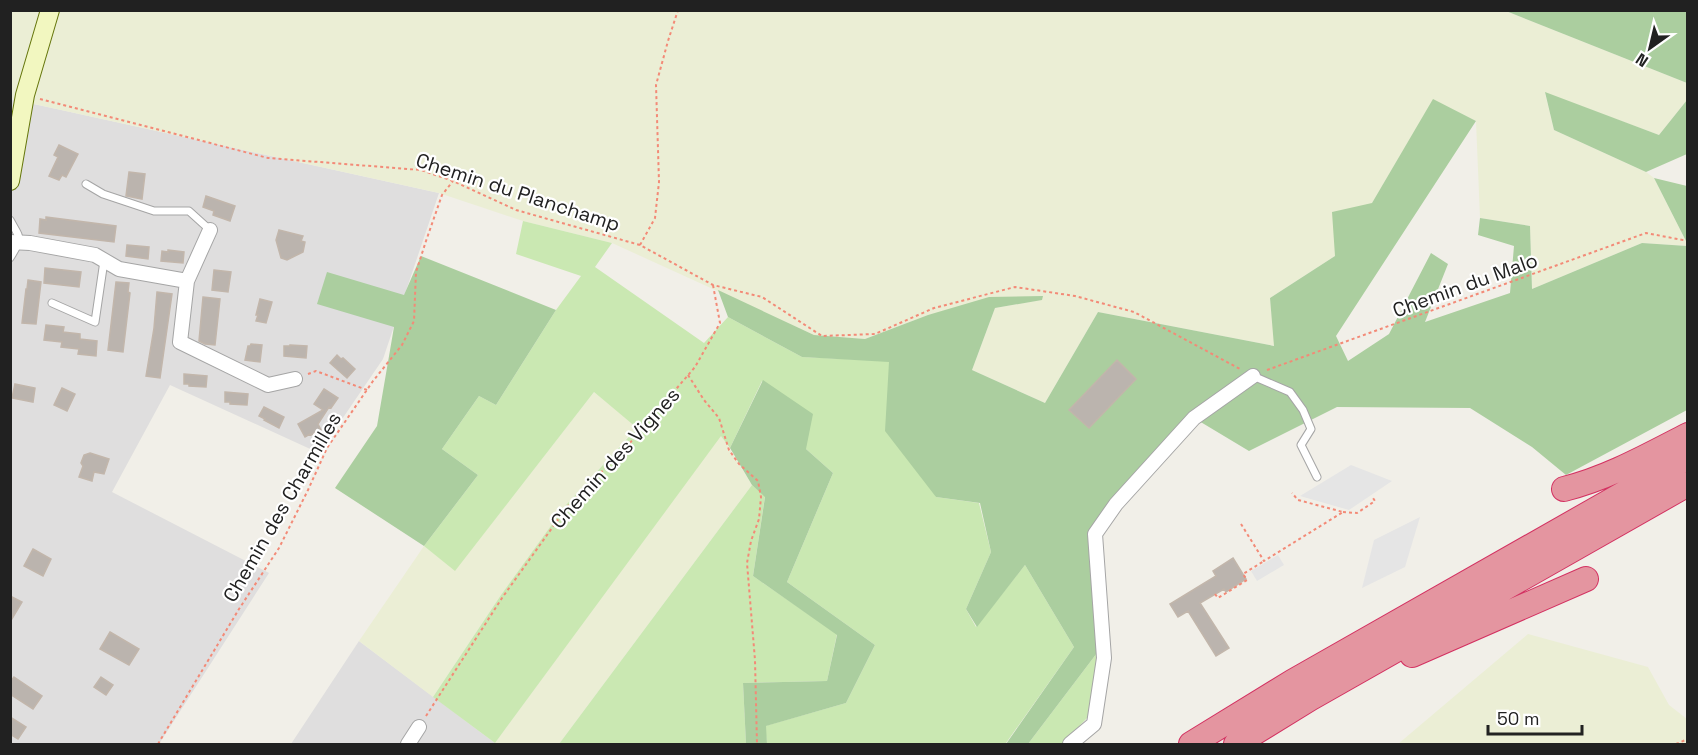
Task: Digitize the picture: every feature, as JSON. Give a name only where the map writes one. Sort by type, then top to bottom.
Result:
[{"type":"highway","points":[[1564,489],[1586,483],[1630,465],[1688,435]]},
{"type":"highway","points":[[1191,744],[1302,676],[1688,457]]},
{"type":"highway","points":[[1236,744],[1311,698],[1688,484]]},
{"type":"highway","points":[[1311,698],[1586,579]]},
{"type":"main road","points":[[11,177],[13,148],[23,104],[50,10]]},
{"type":"street","points":[[210,230],[187,281],[180,342],[268,385],[295,379]]},
{"type":"street","points":[[18,240],[95,255],[119,269],[187,281]]},
{"type":"street","points":[[1070,744],[1094,723],[1104,658],[1095,534],[1116,504],[1194,418],[1253,376]]},
{"type":"street","points":[[408,744],[419,727]]},
{"type":"lane","points":[[86,184],[103,194],[154,211],[189,211],[210,230]]},
{"type":"lane","points":[[10,220],[18,240],[10,258]]},
{"type":"lane","points":[[52,303],[95,322],[104,261]]},
{"type":"lane","points":[[1253,376],[1290,392],[1303,410],[1311,429],[1300,445],[1317,477]]},
{"type":"path","points":[[640,244],[655,218],[659,182],[657,85],[678,10]]},
{"type":"path","name":"Chemin du Planchamp","points":[[23,104],[268,158],[421,171],[453,181],[516,210],[640,244],[713,285],[762,297],[822,336],[874,334],[934,308],[1015,287],[1075,296],[1134,312],[1253,376]]},
{"type":"path","name":"Chemin des Charmilles","points":[[158,744],[239,609],[279,548],[327,448],[367,390],[402,345],[414,321],[416,272],[442,195],[453,181]]},
{"type":"path","name":"Chemin du Malo","points":[[1253,376],[1646,233],[1688,241]]},
{"type":"path","name":"Chemin des Vignes","points":[[419,727],[502,598],[567,507],[629,444],[695,368],[720,322],[713,285]]},
{"type":"path","points":[[295,379],[316,371],[367,390]]},
{"type":"path","points":[[688,375],[719,418],[729,450],[739,464],[758,481],[761,498],[759,519],[751,541],[747,563],[755,660],[757,744]]},
{"type":"path","points":[[1292,493],[1298,500],[1343,512],[1357,513],[1375,501],[1373,498]]},
{"type":"path","points":[[1215,594],[1218,598],[1247,580],[1243,574],[1343,512]]},
{"type":"path","points":[[1241,524],[1264,561]]},
{"type":"path","points":[[1676,744],[1688,739]]},
{"type":"shaded area","points":[[11,99],[439,193],[383,359],[319,453],[170,385],[112,492],[269,573],[159,744],[11,744]]},
{"type":"shaded area","points":[[1351,465],[1392,481],[1349,510],[1300,496]]},
{"type":"shaded area","points":[[1420,517],[1405,567],[1362,588],[1374,540]]},
{"type":"shaded area","points":[[1278,555],[1284,565],[1257,581],[1251,571]]},
{"type":"shaded area","points":[[359,641],[495,743],[291,744]]},
{"type":"green space","points":[[11,11],[1506,11],[1687,83],[1687,100],[1659,135],[1545,93],[1554,130],[1646,172],[1654,178],[1687,246],[1642,243],[1532,289],[1530,226],[1480,218],[1476,121],[1433,100],[1372,203],[1335,256],[1270,298],[1275,346],[1098,312],[1045,403],[972,370],[995,308],[1041,300],[1042,296],[928,315],[865,339],[814,335],[612,243],[523,221],[439,193],[11,99]]},
{"type":"green space","points":[[1506,11],[1687,11],[1687,83]]},
{"type":"green space","points":[[1545,92],[1659,135],[1687,100],[1687,154],[1646,172],[1554,130]]},
{"type":"green space","points":[[1433,99],[1476,121],[1336,336],[1348,361],[1389,334],[1431,253],[1448,264],[1425,322],[1510,293],[1514,246],[1478,235],[1480,218],[1530,226],[1532,289],[1642,243],[1687,246],[1687,410],[1566,475],[1532,447],[1470,408],[1337,407],[1249,451],[1194,418],[1095,534],[1097,653],[1028,744],[1006,744],[1074,647],[1025,565],[977,627],[966,609],[991,552],[980,503],[936,497],[885,431],[889,362],[802,357],[728,317],[718,290],[814,335],[865,339],[928,315],[989,297],[1043,296],[1042,300],[995,308],[972,370],[1045,403],[1098,312],[1274,346],[1270,298],[1335,256],[1332,212],[1372,203]]},
{"type":"green space","points":[[1654,178],[1687,186],[1687,243]]},
{"type":"green space","points":[[523,221],[612,243],[595,267],[704,343],[728,317],[802,357],[889,361],[936,497],[979,503],[991,552],[966,609],[976,627],[1025,565],[1074,647],[1006,743],[1008,744],[767,744],[765,726],[846,703],[875,645],[787,582],[833,473],[806,449],[762,381],[730,448],[721,436],[495,743],[433,697],[501,595],[566,505],[637,428],[594,392],[455,571],[424,546],[478,475],[442,449],[479,396],[496,405],[556,310],[581,276],[516,254]]},
{"type":"green space","points":[[421,256],[556,310],[496,405],[479,396],[442,449],[478,475],[424,546],[335,488],[377,426],[394,327],[317,304],[327,272],[404,295]]},
{"type":"green space","points":[[763,380],[813,414],[806,449],[833,473],[787,582],[875,645],[846,703],[766,726],[767,744],[746,744],[743,683],[827,681],[837,635],[753,576],[765,497],[752,485],[730,448]]},
{"type":"green space","points":[[594,392],[637,427],[566,505],[501,595],[433,697],[359,641],[424,546],[455,570]]},
{"type":"green space","points":[[721,435],[752,485],[559,744],[494,744]]},
{"type":"green space","points":[[752,485],[765,496],[753,576],[837,634],[827,681],[743,683],[746,744],[559,744]]},
{"type":"green space","points":[[1528,634],[1648,667],[1669,705],[1687,719],[1687,744],[1398,744]]},
{"type":"green space","points":[[1097,653],[1089,716],[1062,744],[1028,744]]},
{"type":"building","points":[[59,145],[78,154],[66,177],[62,175],[59,180],[49,176],[58,157],[54,155]]},
{"type":"building","points":[[129,172],[145,174],[142,199],[126,196]]},
{"type":"building","points":[[206,196],[235,206],[230,221],[213,215],[214,211],[203,207]]},
{"type":"building","points":[[46,217],[116,226],[114,242],[39,233],[40,219],[46,220]]},
{"type":"building","points":[[279,230],[303,236],[301,241],[305,242],[303,252],[287,260],[281,258],[276,240]]},
{"type":"building","points":[[127,245],[149,247],[148,259],[126,256]]},
{"type":"building","points":[[168,250],[184,252],[183,263],[161,261],[162,251],[168,252]]},
{"type":"building","points":[[45,268],[81,272],[79,287],[44,283]]},
{"type":"building","points":[[214,270],[231,272],[228,292],[212,290]]},
{"type":"building","points":[[28,280],[41,282],[36,324],[22,323]]},
{"type":"building","points":[[116,282],[129,283],[128,292],[130,293],[123,352],[108,350]]},
{"type":"building","points":[[157,292],[172,294],[160,378],[146,376]]},
{"type":"building","points":[[203,297],[220,299],[215,345],[199,341]]},
{"type":"building","points":[[260,299],[272,302],[266,323],[256,321]]},
{"type":"building","points":[[46,325],[64,327],[63,332],[80,334],[80,339],[97,341],[96,356],[78,354],[79,349],[61,347],[62,342],[44,340]]},
{"type":"building","points":[[262,345],[260,362],[245,360],[248,346]]},
{"type":"building","points":[[284,346],[307,346],[306,358],[284,356]]},
{"type":"building","points":[[337,355],[355,369],[347,378],[330,363]]},
{"type":"building","points":[[1117,360],[1136,379],[1089,428],[1069,410]]},
{"type":"building","points":[[184,374],[207,376],[206,387],[184,384]]},
{"type":"building","points":[[15,384],[35,388],[33,402],[12,398]]},
{"type":"building","points":[[62,388],[75,394],[67,411],[54,405]]},
{"type":"building","points":[[324,389],[338,398],[318,424],[321,430],[305,437],[298,424],[323,410],[314,404]]},
{"type":"building","points":[[225,392],[248,394],[247,405],[225,402]]},
{"type":"building","points":[[264,407],[284,417],[279,428],[259,416]]},
{"type":"building","points":[[90,453],[109,459],[104,474],[94,472],[92,481],[79,477],[84,455]]},
{"type":"building","points":[[33,549],[51,559],[43,576],[24,566]]},
{"type":"building","points":[[1233,558],[1246,579],[1226,592],[1224,589],[1200,603],[1229,648],[1216,656],[1188,611],[1178,617],[1170,604],[1216,576],[1213,571]]},
{"type":"building","points":[[10,596],[22,602],[10,622]]},
{"type":"building","points":[[110,632],[139,649],[129,665],[100,649]]},
{"type":"building","points":[[14,677],[42,696],[33,709],[10,694],[10,682]]},
{"type":"building","points":[[101,677],[113,685],[106,695],[94,687]]},
{"type":"building","points":[[10,717],[26,727],[18,739],[10,734]]}]
